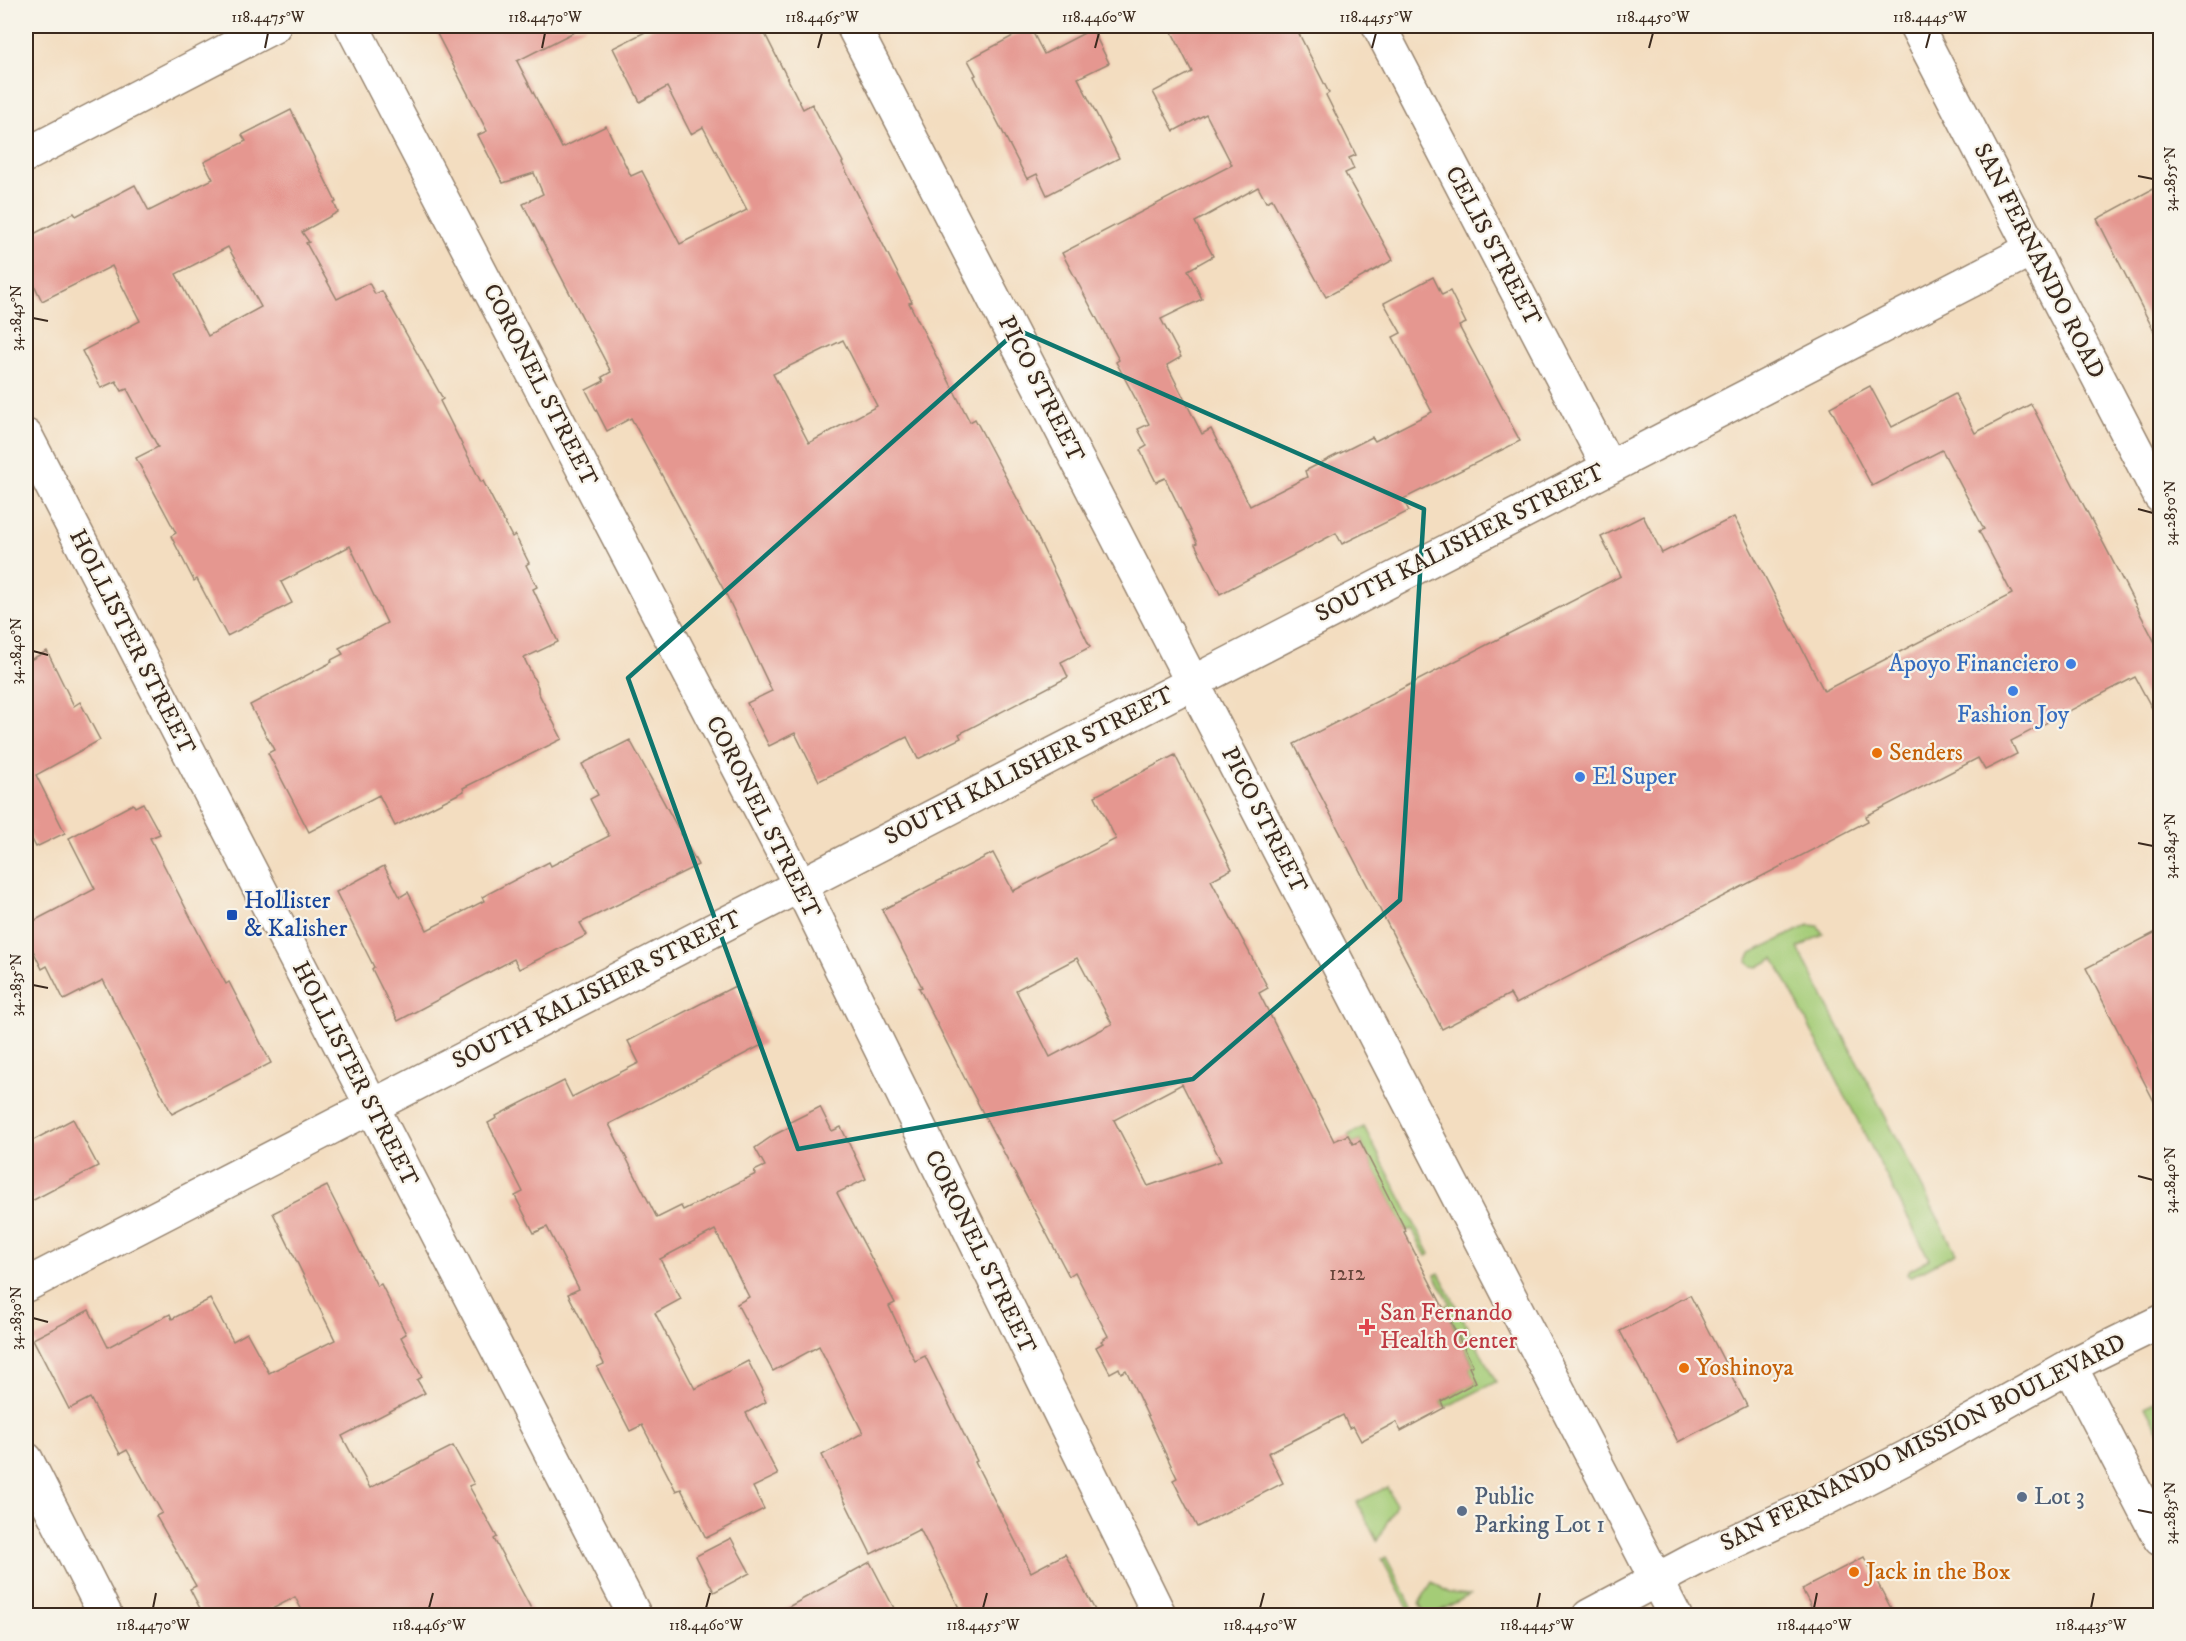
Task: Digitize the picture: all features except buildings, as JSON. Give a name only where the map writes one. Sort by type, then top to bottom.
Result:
[{"type":"street","points":[[26,155],[274,26]]},
{"type":"street","name":"CORONEL STREET","points":[[352,26],[800,885],[1160,1616]]},
{"type":"street","name":"PICO STREET","points":[[853,26],[1675,1616]]},
{"type":"street","name":"CELIS STREET","points":[[1379,26],[1608,466]]},
{"type":"street","name":"SAN FERNANDO ROAD","points":[[1916,26],[2160,496]]},
{"type":"street","name":"SOUTH KALISHER STREET","points":[[26,1285],[2032,249]]},
{"type":"street","name":"HOLLISTER STREET","points":[[26,436],[635,1616]]},
{"type":"street","name":"SAN FERNANDO MISSION BOULEVARD","points":[[1589,1616],[1656,1579],[1821,1501],[1909,1456],[2070,1366],[2160,1322]]},
{"type":"street","points":[[2070,1366],[2160,1539]]},
{"type":"street","points":[[26,1460],[106,1616]]},
{"type":"highlighted area","points":[[1018,330],[1424,509],[1400,900],[1193,1079],[798,1149],[628,678]]},
{"type":"green space","points":[[1809,925],[1818,926],[1823,934],[1798,948],[1956,1253],[1910,1277],[1907,1273],[1909,1270],[1929,1259],[1774,958],[1758,967],[1747,962],[1751,953]]},
{"type":"green space","points":[[1364,1127],[1430,1254],[1426,1256],[1412,1229],[1406,1231],[1360,1141],[1353,1144],[1348,1135]]},
{"type":"green space","points":[[1439,1273],[1496,1382],[1444,1408],[1441,1401],[1476,1382],[1469,1367],[1473,1364],[1444,1307],[1450,1303],[1435,1275]]},
{"type":"green space","points":[[2160,1398],[2160,1433],[2146,1406]]},
{"type":"green space","points":[[1387,1487],[1396,1505],[1377,1541],[1357,1502]]},
{"type":"green space","points":[[1386,1557],[1416,1615],[1408,1615],[1411,1614],[1382,1559]]},
{"type":"green space","points":[[1432,1582],[1449,1593],[1470,1595],[1432,1615],[1426,1615],[1419,1603]]},
{"type":"place","name":"Apoyo Financiero","points":[[2071,664]]},
{"type":"place","name":"Fashion Joy","points":[[2013,691]]},
{"type":"place","name":"Senders","points":[[1877,753]]},
{"type":"place","name":"El Super","points":[[1580,777]]},
{"type":"place","name":"Hollister & Kalisher","points":[[232,915]]},
{"type":"place","name":"San Fernando Health Center","points":[[1367,1327]]},
{"type":"place","name":"Yoshinoya","points":[[1684,1368]]},
{"type":"place","name":"Lot 3","points":[[2022,1497]]},
{"type":"place","name":"Public Parking Lot 1","points":[[1462,1511]]},
{"type":"place","name":"Jack in the Box","points":[[1854,1572]]}]
